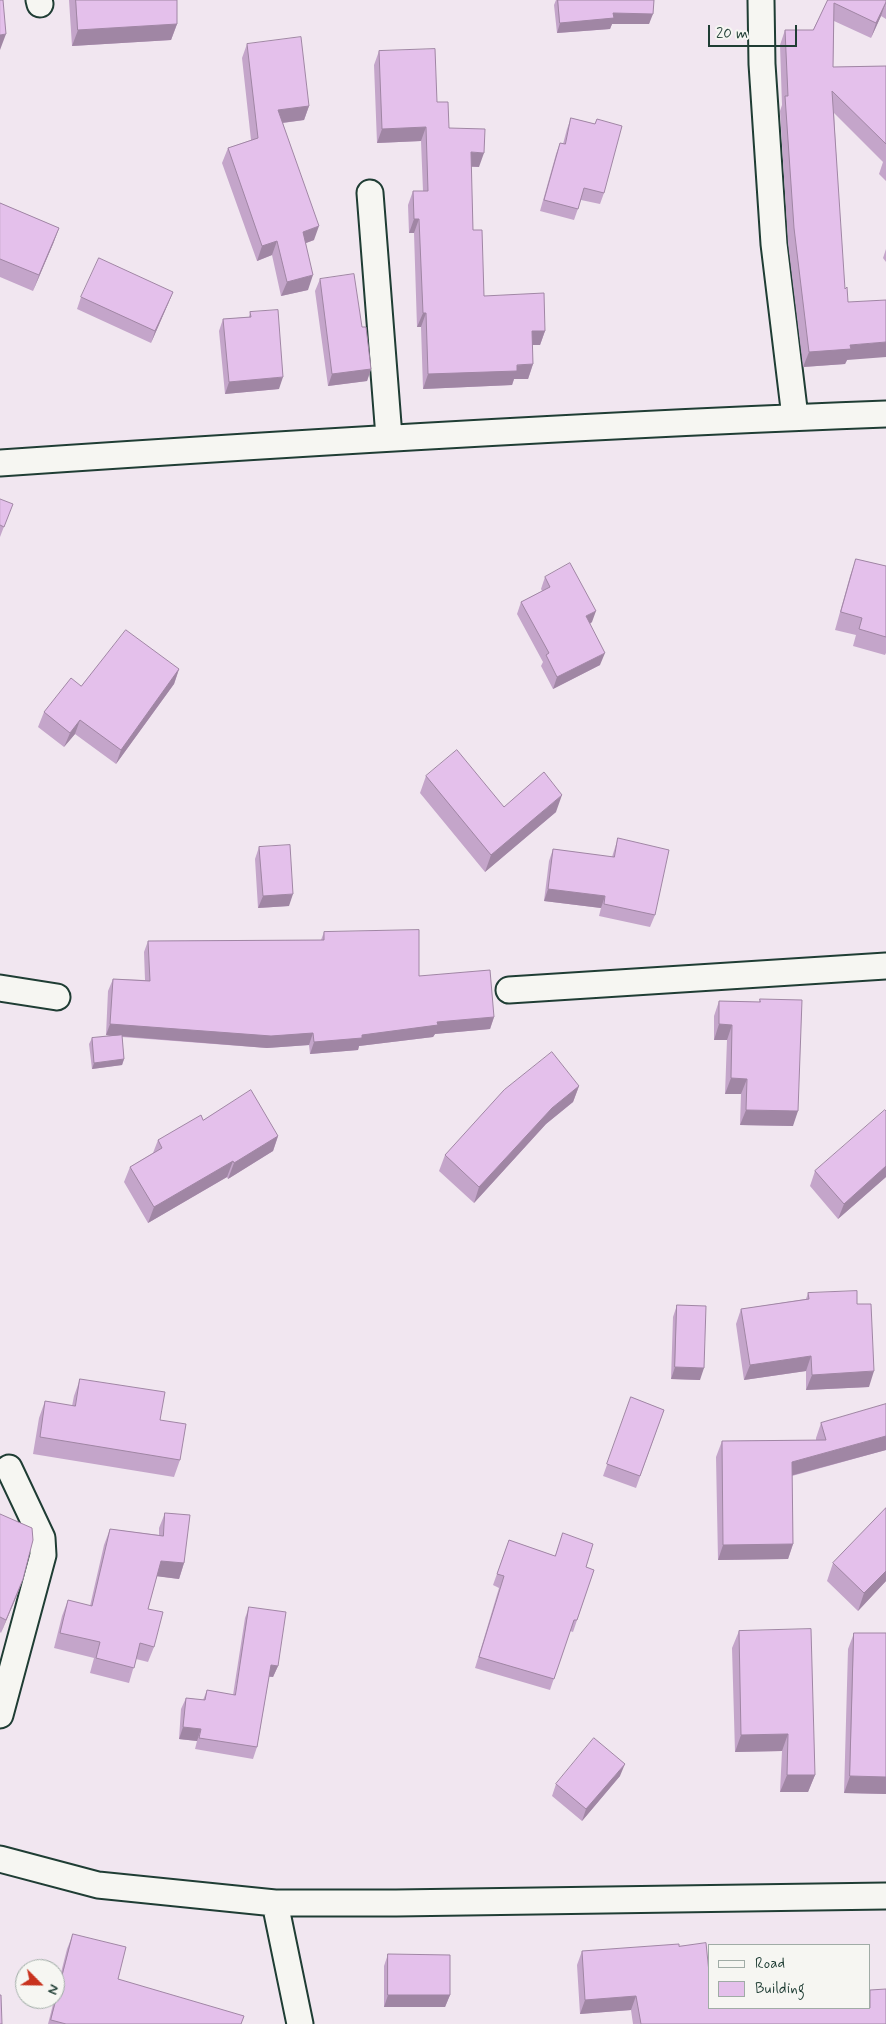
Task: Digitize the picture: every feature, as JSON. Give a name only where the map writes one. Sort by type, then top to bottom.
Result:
[{"type":"street","points":[[761,0],[762,64],[774,244],[794,417]]},
{"type":"street","points":[[370,193],[389,437]]},
{"type":"street","points":[[0,463],[389,437],[637,423],[886,414]]},
{"type":"street","points":[[509,990],[886,966]]},
{"type":"street","points":[[0,988],[57,997]]},
{"type":"street","points":[[0,1715],[43,1554],[42,1538],[10,1468]]},
{"type":"street","points":[[0,1859],[98,1885],[275,1902],[396,1903],[886,1896]]},
{"type":"street","points":[[275,1902],[300,2024]]},
{"type":"building","points":[[0,0],[3,0],[6,34],[0,35]]},
{"type":"building","points":[[76,0],[177,0],[177,24],[78,30]]},
{"type":"building","points":[[558,0],[654,0],[653,14],[613,13],[614,18],[560,23]]},
{"type":"building","points":[[828,0],[886,0],[876,23],[834,3],[833,67],[886,66],[886,144],[832,91],[845,289],[847,287],[848,302],[886,300],[886,342],[850,345],[851,349],[809,352],[794,228],[785,96],[788,96],[785,30],[813,30]]},
{"type":"building","points":[[301,37],[309,106],[278,110],[319,226],[303,232],[313,275],[287,282],[277,241],[262,246],[228,148],[258,138],[247,44]]},
{"type":"building","points":[[435,49],[437,102],[448,102],[449,128],[485,129],[484,153],[471,152],[473,230],[482,230],[484,296],[544,293],[545,331],[532,331],[533,364],[517,365],[517,371],[428,374],[426,313],[423,313],[419,219],[414,219],[413,191],[428,191],[426,127],[382,129],[379,51]]},
{"type":"building","points":[[571,118],[595,124],[597,119],[622,126],[604,193],[584,188],[578,209],[544,200],[560,143],[565,144]]},
{"type":"building","points":[[0,203],[59,228],[39,275],[0,259]]},
{"type":"building","points":[[99,258],[173,292],[155,331],[81,297]]},
{"type":"building","points":[[354,274],[362,327],[366,327],[371,369],[332,374],[320,279]]},
{"type":"building","points":[[278,310],[283,377],[229,382],[223,319],[251,317],[250,312]]},
{"type":"building","points":[[0,499],[13,504],[4,527],[0,525]]},
{"type":"building","points":[[856,559],[886,566],[886,637],[859,629],[862,618],[841,612]]},
{"type":"building","points":[[570,563],[596,611],[586,616],[605,653],[557,677],[546,655],[549,653],[521,602],[550,587],[545,577]]},
{"type":"building","points":[[126,630],[179,669],[121,750],[80,720],[70,733],[44,712],[71,678],[81,686]]},
{"type":"building","points":[[457,750],[504,807],[544,772],[562,795],[491,855],[426,776]]},
{"type":"building","points":[[618,838],[669,850],[655,915],[604,904],[605,896],[548,889],[553,849],[614,857]]},
{"type":"building","points":[[290,845],[293,894],[263,896],[259,847]]},
{"type":"building","points":[[419,930],[419,976],[490,970],[494,1017],[437,1022],[438,1025],[362,1035],[362,1038],[314,1042],[313,1033],[271,1036],[110,1024],[113,979],[150,981],[148,941],[324,940],[324,932]]},
{"type":"building","points":[[760,999],[802,1000],[798,1111],[746,1110],[747,1079],[731,1078],[732,1025],[719,1024],[719,1001],[760,1002]]},
{"type":"building","points":[[122,1035],[124,1059],[94,1063],[92,1038]]},
{"type":"building","points":[[552,1052],[579,1086],[552,1108],[479,1187],[445,1155],[504,1090]]},
{"type":"building","points":[[251,1090],[278,1136],[234,1163],[233,1161],[154,1207],[130,1167],[162,1148],[158,1140],[201,1115],[203,1120]]},
{"type":"building","points":[[885,1110],[886,1166],[844,1204],[815,1171]]},
{"type":"building","points":[[857,1291],[857,1304],[871,1304],[874,1371],[812,1375],[811,1356],[750,1365],[741,1309],[809,1299],[808,1293]]},
{"type":"building","points":[[677,1305],[706,1306],[704,1368],[675,1367]]},
{"type":"building","points":[[80,1379],[165,1392],[160,1420],[186,1424],[180,1460],[40,1437],[45,1401],[75,1406]]},
{"type":"building","points":[[631,1397],[664,1410],[640,1476],[607,1464]]},
{"type":"building","points":[[886,1404],[886,1436],[792,1462],[793,1544],[723,1545],[722,1441],[826,1440],[821,1423]]},
{"type":"building","points":[[886,1508],[886,1571],[864,1593],[833,1563]]},
{"type":"building","points":[[165,1513],[190,1515],[184,1563],[161,1561],[148,1609],[163,1612],[154,1647],[140,1643],[134,1668],[96,1658],[100,1642],[60,1633],[68,1600],[92,1606],[110,1529],[163,1536]]},
{"type":"building","points":[[0,1514],[32,1528],[33,1540],[23,1579],[6,1620],[0,1617]]},
{"type":"building","points":[[563,1533],[593,1544],[586,1567],[594,1570],[577,1620],[574,1620],[554,1679],[479,1657],[504,1576],[497,1574],[509,1540],[555,1556]]},
{"type":"building","points":[[249,1607],[286,1612],[278,1666],[271,1665],[257,1747],[199,1738],[201,1729],[183,1727],[186,1698],[205,1700],[207,1690],[235,1695]]},
{"type":"building","points":[[811,1629],[815,1775],[787,1775],[788,1734],[741,1735],[739,1631]]},
{"type":"building","points":[[854,1633],[886,1633],[886,1777],[850,1776]]},
{"type":"building","points":[[594,1738],[625,1764],[586,1809],[556,1784]]},
{"type":"building","points":[[73,1934],[126,1947],[118,1979],[244,2016],[241,2024],[66,2024],[51,2020],[54,2009],[65,2009],[65,1965]]},
{"type":"building","points":[[706,1943],[708,2009],[871,2009],[871,1990],[886,1989],[886,2024],[641,2024],[636,1996],[585,2000],[582,1951],[679,1944],[679,1946]]},
{"type":"building","points":[[388,1954],[450,1955],[450,1995],[388,1995]]},
{"type":"building","points":[[1,1995],[2,2024],[0,2024]]}]
